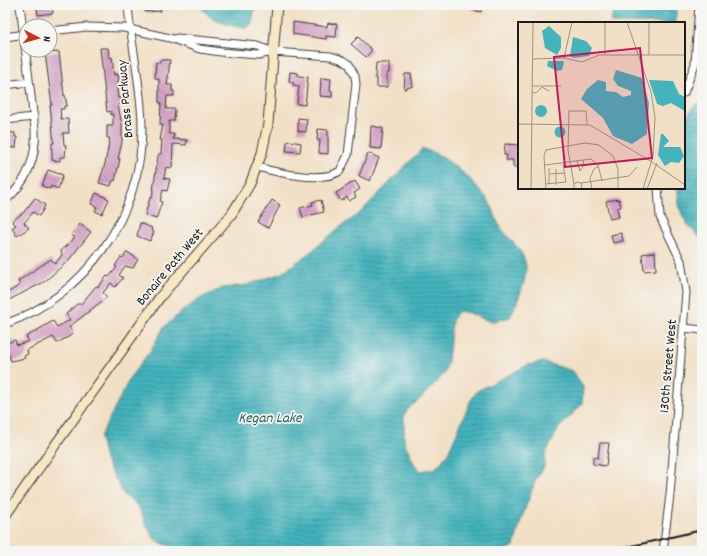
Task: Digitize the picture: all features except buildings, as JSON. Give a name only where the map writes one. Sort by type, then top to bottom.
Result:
[{"type":"street","points":[[20,5],[22,18]]},
{"type":"street","name":"Brass Parkway","points":[[5,324],[45,304],[81,276],[104,248],[124,215],[137,176],[142,135],[128,5]]},
{"type":"street","name":"Bonaire Path West","points":[[5,516],[160,297],[232,215],[242,200],[258,167],[268,124],[278,5]]},
{"type":"street","points":[[685,91],[698,65],[699,5]]},
{"type":"street","points":[[58,30],[87,27],[131,30],[170,38],[258,46],[273,52],[331,56],[344,60],[353,70],[356,84],[348,155],[340,170],[325,176],[279,173],[258,167]]},
{"type":"street","points":[[5,37],[18,35]]},
{"type":"street","points":[[5,201],[23,180],[34,154],[36,137],[27,58]]},
{"type":"street","points":[[5,85],[29,82]]},
{"type":"street","points":[[5,120],[34,117]]},
{"type":"street","name":"130th Street West","points":[[658,189],[660,217],[681,261],[685,274],[686,292],[663,551]]},
{"type":"street","points":[[684,328],[702,330]]},
{"type":"water","points":[[200,5],[255,5],[252,23],[247,28],[227,25],[208,15]]},
{"type":"water","points":[[617,5],[677,5],[675,22],[611,22],[613,11]]},
{"type":"water","points":[[702,102],[702,240],[686,223],[681,212],[678,197],[678,189],[685,189],[685,121],[692,108]]},
{"type":"water","name":"Kegan Lake","points":[[422,149],[440,156],[450,162],[459,169],[482,193],[490,203],[501,228],[520,251],[526,269],[518,300],[510,317],[491,322],[469,313],[460,311],[456,313],[452,321],[448,361],[444,374],[418,401],[410,407],[404,415],[404,441],[415,465],[421,471],[436,468],[447,455],[471,400],[477,391],[528,365],[543,362],[573,371],[583,387],[582,404],[558,429],[546,453],[544,467],[536,479],[522,517],[514,546],[503,551],[184,551],[156,541],[146,525],[141,512],[135,503],[124,495],[105,460],[100,437],[131,376],[150,351],[164,327],[185,309],[201,298],[223,288],[247,285],[282,273],[360,213]]},
{"type":"railway","points":[[610,551],[702,530]]}]
